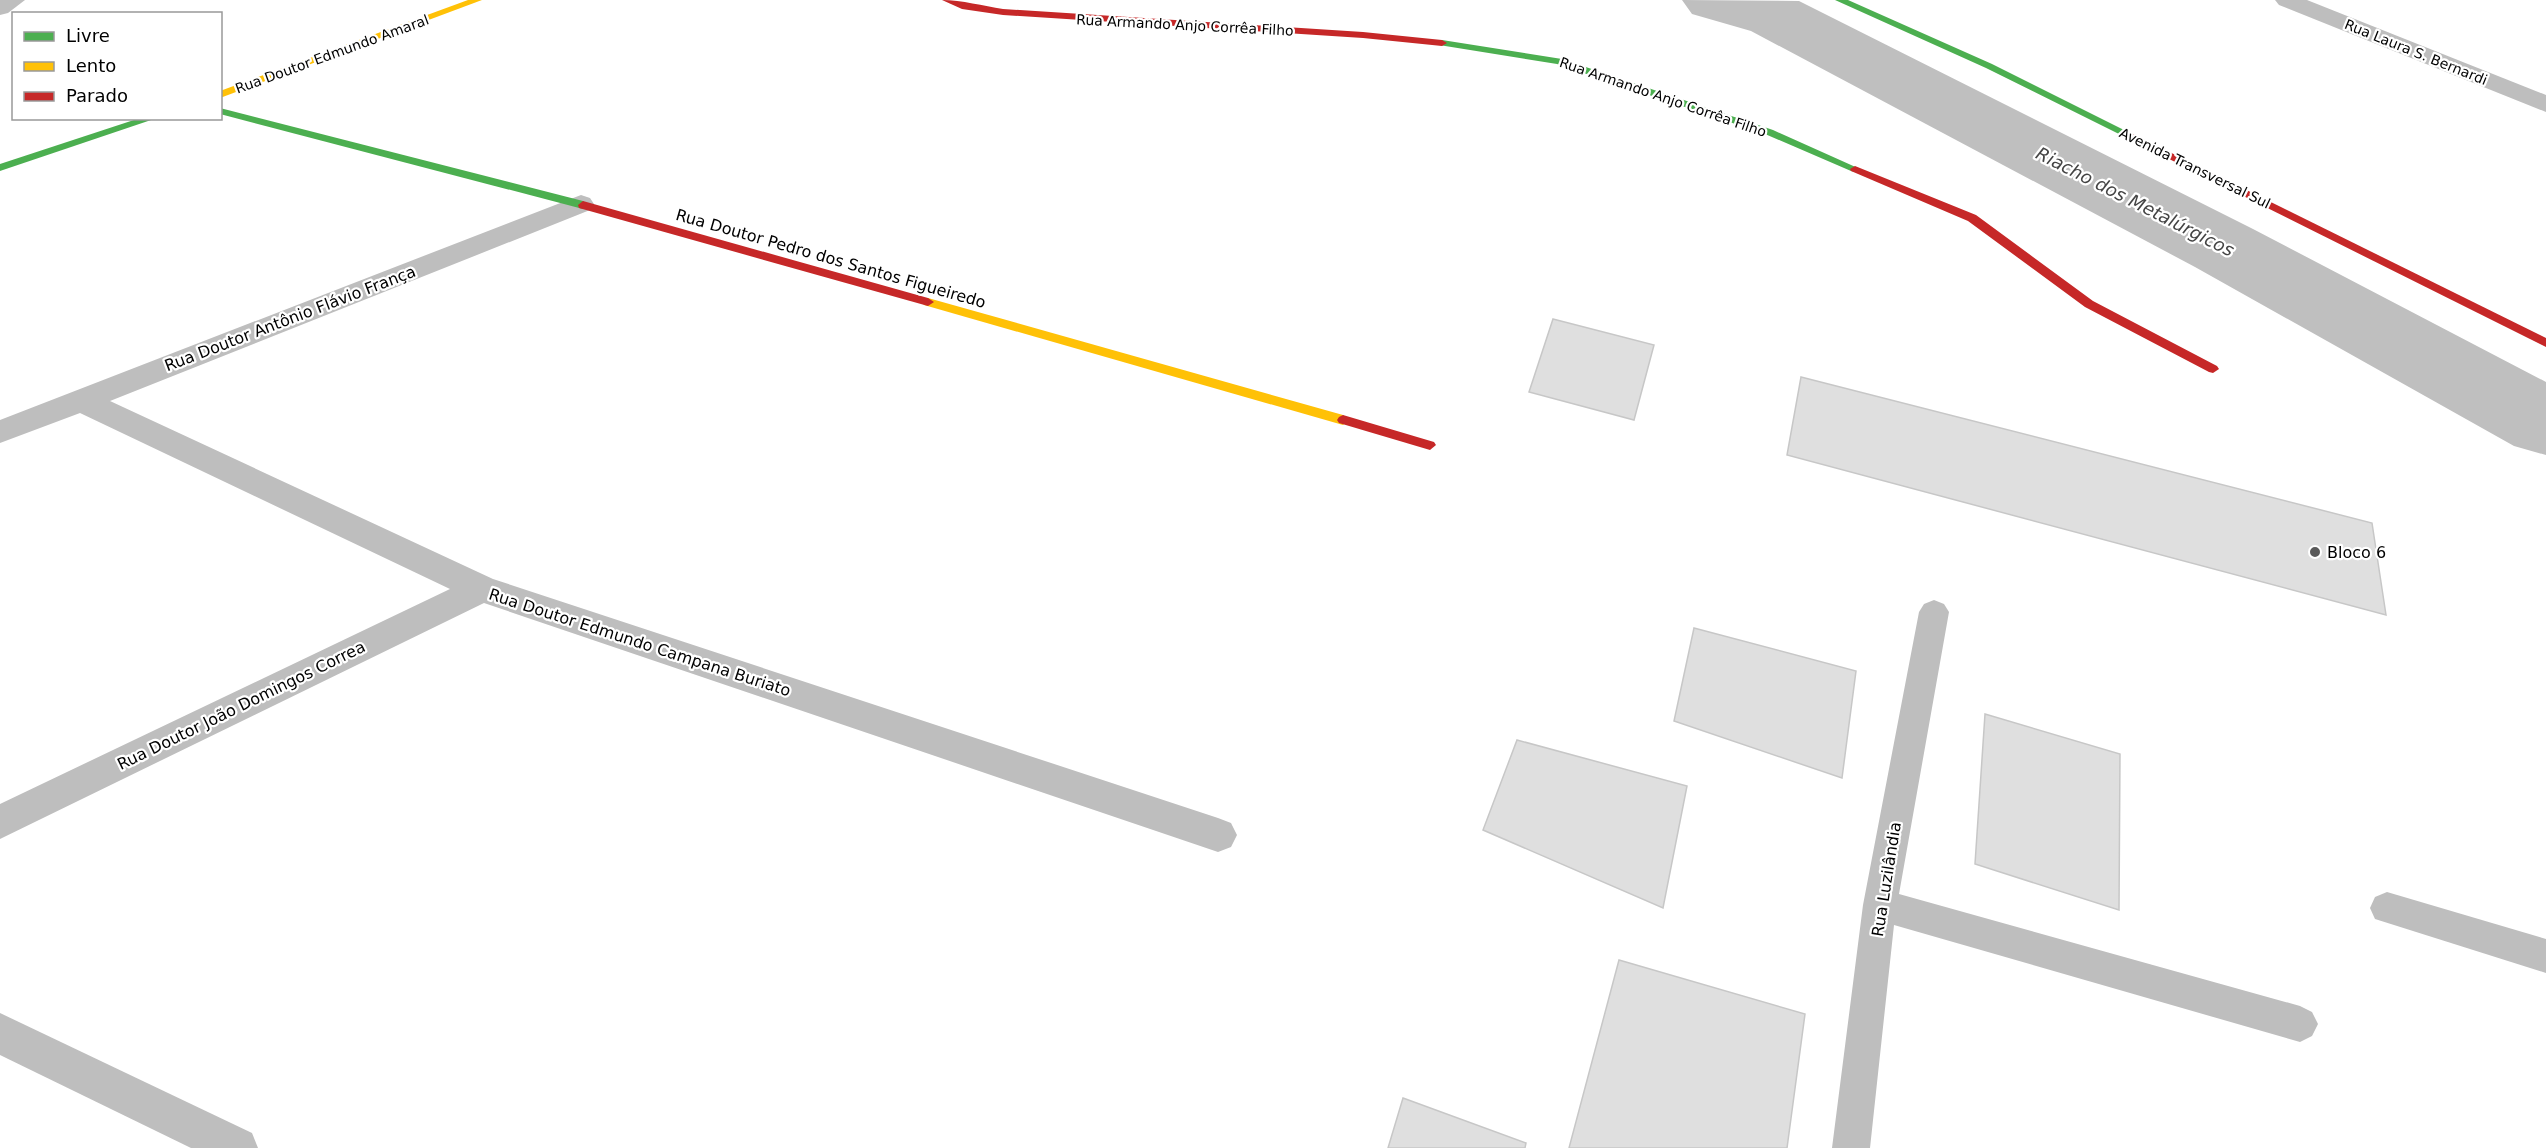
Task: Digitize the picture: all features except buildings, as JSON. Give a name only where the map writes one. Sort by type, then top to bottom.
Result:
[{"type":"street","points":[[0,8],[13,0]]},
{"type":"street","name":"Rua Doutor Edmundo Amaral","points":[[222,94],[477,0]]},
{"type":"street","name":"Rua Armando Anjo Corrêa Filho","points":[[947,0],[962,6],[1089,19],[1363,35],[1473,46],[1559,61],[1769,132],[1972,218],[2089,304],[2213,369]]},
{"type":"street","name":"Avenida Transversal Sul","points":[[1840,0],[1989,66],[2546,343]]},
{"type":"street","name":"Rua Laura S. Bernardi","points":[[2287,0],[2546,104]]},
{"type":"street","name":"Rua Doutor Pedro dos Santos Figueiredo","points":[[222,112],[580,204],[1430,445]]},
{"type":"street","points":[[0,168],[146,120]]},
{"type":"street","name":"Rua Doutor Antônio Flávio França","points":[[0,432],[580,204]]},
{"type":"street","name":"Rua Doutor Edmundo Campana Buriato","points":[[81,400],[482,589],[1218,835]]},
{"type":"street","name":"Rua Doutor João Domingos Correa","points":[[0,822],[482,589]]},
{"type":"street","points":[[0,1034],[237,1148]]},
{"type":"lane","name":"Rua Luzilândia","points":[[1851,1148],[1880,905],[1934,612]]},
{"type":"lane","points":[[1880,905],[2300,1023]]},
{"type":"lane","points":[[2387,908],[2546,956]]},
{"type":"waterway","name":"Riacho dos Metalúrgicos","points":[[1716,0],[1775,16],[2224,248],[2546,422]]},
{"type":"traffic: fast","points":[[1840,0],[1989,66],[2125,133]]},
{"type":"traffic: fast","points":[[1442,43],[1559,61],[1769,132],[1855,169]]},
{"type":"traffic: fast","points":[[222,112],[583,205]]},
{"type":"traffic: fast","points":[[0,168],[146,120]]},
{"type":"traffic: slow","points":[[222,94],[477,0]]},
{"type":"traffic: slow","points":[[928,302],[1343,420]]},
{"type":"traffic: jam","points":[[947,0],[962,6],[1003,12],[1363,35],[1442,43]]},
{"type":"traffic: jam","points":[[2125,133],[2546,343]]},
{"type":"traffic: jam","points":[[1855,169],[1972,218],[2089,304],[2213,369]]},
{"type":"traffic: jam","points":[[583,205],[928,302]]},
{"type":"traffic: jam","points":[[1343,420],[1430,445]]},
{"type":"place","name":"Bloco 6","points":[[2315,552]]}]
